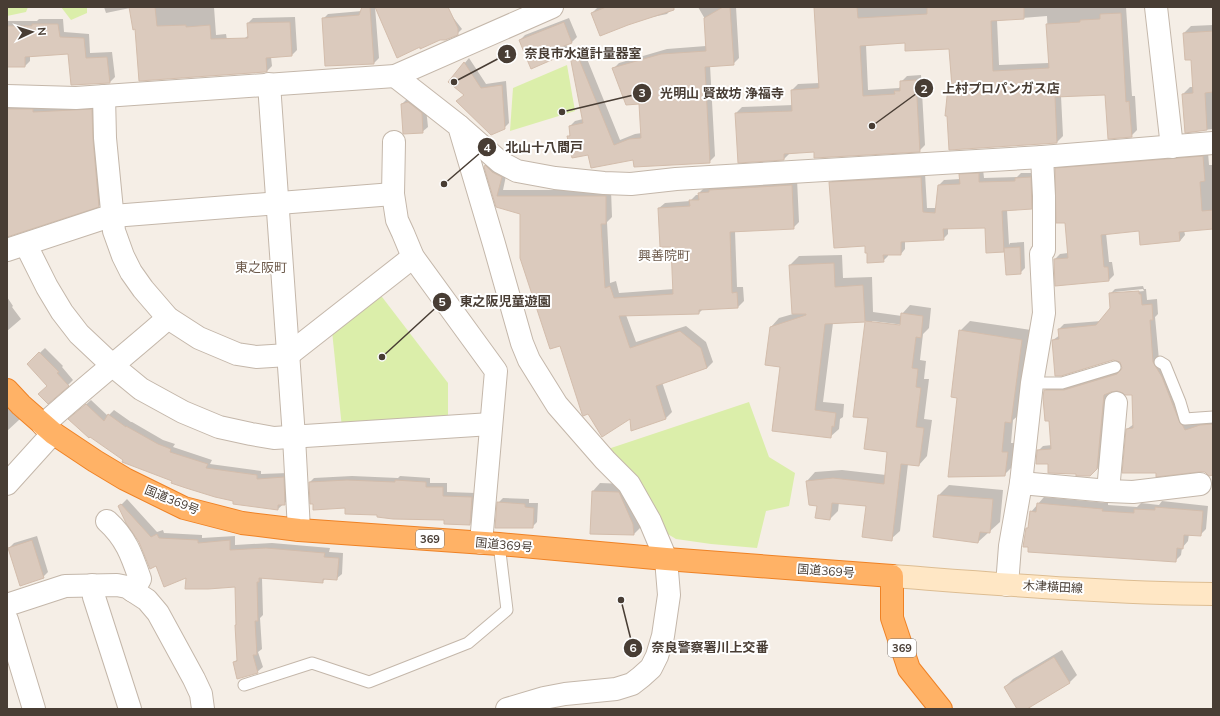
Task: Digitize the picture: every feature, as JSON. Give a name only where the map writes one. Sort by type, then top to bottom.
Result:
[{"type":"highway","name":"国道369号","points":[[7,390],[21,405],[48,429],[95,461],[125,479],[158,497],[184,508],[242,523],[299,530],[490,543],[666,559],[892,576]]},
{"type":"highway","name":"369","points":[[892,576],[892,618],[909,669],[941,709]]},
{"type":"main road","name":"木津横田線","points":[[892,576],[1007,585],[1179,594],[1213,594]]},
{"type":"street","points":[[7,96],[76,98],[396,76],[552,7]]},
{"type":"street","points":[[1156,7],[1172,147]]},
{"type":"street","points":[[396,76],[459,126],[500,162],[517,171],[562,179],[604,183],[631,184],[676,179],[1042,157],[1213,143]]},
{"type":"street","points":[[269,84],[294,436],[299,530]]},
{"type":"street","points":[[104,96],[105,138],[113,216],[116,237],[122,256],[143,289],[168,318],[199,338],[237,354],[256,357],[288,355],[414,257]]},
{"type":"street","points":[[459,126],[522,343],[529,360],[557,405],[605,460],[629,484],[650,521],[666,559],[668,595],[663,636],[657,656],[651,668],[642,678],[632,684],[616,689],[566,694],[544,698],[507,709]]},
{"type":"street","points":[[394,142],[393,194],[397,220],[414,257],[496,371],[491,424],[490,543]]},
{"type":"street","points":[[1007,585],[1010,546],[1020,483],[1032,383],[1044,313],[1041,254],[1044,250],[1042,157]]},
{"type":"street","points":[[393,194],[113,216],[17,247],[79,334],[113,366],[141,389],[160,400],[183,412],[219,427],[274,438],[491,424]]},
{"type":"street","points":[[7,484],[48,429],[79,392],[113,366],[168,318]]},
{"type":"street","points":[[1108,491],[1116,403]]},
{"type":"street","points":[[1020,483],[1133,492],[1200,484]]},
{"type":"street","points":[[107,521],[126,542],[135,564],[140,579],[134,591]]},
{"type":"street","points":[[92,585],[94,597],[130,709]]},
{"type":"street","points":[[7,605],[65,586],[117,585],[127,587],[147,600],[158,613],[194,679],[201,694],[203,709]]},
{"type":"street","points":[[7,620],[34,709]]},
{"type":"lane","points":[[1160,362],[1165,365],[1180,402],[1185,419],[1213,417]]},
{"type":"lane","points":[[1032,383],[1062,383],[1115,367]]},
{"type":"lane","points":[[244,685],[312,663],[369,682],[468,643],[507,610],[490,543]]},
{"type":"green space","points":[[7,7],[28,7],[26,12],[7,16]]},
{"type":"green space","points":[[61,7],[87,7],[87,13],[71,20]]},
{"type":"green space","points":[[567,65],[575,111],[510,131],[513,88]]},
{"type":"green space","points":[[379,293],[448,383],[448,419],[342,428],[332,331]]},
{"type":"green space","points":[[749,402],[769,457],[795,473],[789,506],[766,511],[757,548],[676,539],[666,533],[608,449]]},
{"type":"building","points":[[129,7],[155,7],[157,26],[186,25],[186,27],[210,25],[211,39],[248,38],[247,23],[290,22],[292,56],[266,58],[267,72],[139,81],[135,29],[133,30]]},
{"type":"building","points":[[362,7],[370,7],[374,64],[325,66],[322,18],[359,15]]},
{"type":"building","points":[[375,7],[448,7],[458,28],[458,35],[445,40],[440,40],[420,49],[420,47],[397,58]]},
{"type":"building","points":[[606,7],[674,7],[674,10],[600,36],[591,13]]},
{"type":"building","points":[[723,7],[730,7],[734,65],[705,67],[710,163],[634,167],[633,160],[591,168],[588,155],[572,158],[567,136],[570,136],[569,126],[583,123],[570,56],[577,54],[614,145],[629,139],[641,138],[639,104],[626,105],[612,68],[661,54],[706,51],[704,18]]},
{"type":"building","points":[[814,7],[857,7],[858,18],[927,14],[927,7],[1024,7],[1024,19],[991,21],[993,71],[1049,68],[1046,24],[1080,22],[1080,20],[1100,19],[1100,14],[1121,13],[1126,102],[1129,101],[1132,137],[1108,139],[1105,95],[1055,97],[1057,143],[949,150],[947,116],[945,116],[948,87],[952,87],[949,49],[905,51],[905,43],[860,46],[863,96],[895,94],[894,91],[900,91],[900,81],[916,80],[920,152],[814,158],[814,152],[784,154],[784,160],[738,163],[735,113],[792,111],[791,90],[819,88]]},
{"type":"building","points":[[564,22],[572,43],[561,47],[563,55],[531,69],[519,40]]},
{"type":"building","points":[[32,24],[58,24],[60,37],[84,38],[86,58],[107,57],[110,83],[71,85],[68,54],[25,57],[25,67],[7,67],[7,26],[32,26]]},
{"type":"building","points":[[1213,31],[1213,92],[1205,93],[1207,130],[1185,133],[1182,94],[1193,93],[1191,60],[1185,60],[1183,33]]},
{"type":"building","points":[[464,62],[481,88],[502,85],[505,129],[491,135],[456,101],[464,95],[448,82]]},
{"type":"building","points":[[408,102],[422,113],[423,133],[403,134],[401,104]]},
{"type":"building","points":[[7,109],[33,109],[33,112],[92,109],[99,207],[7,237]]},
{"type":"building","points":[[1203,156],[1205,181],[1200,182],[1202,211],[1213,210],[1213,229],[1179,232],[1180,241],[1140,245],[1139,231],[1101,235],[1104,267],[1108,267],[1109,281],[1055,286],[1054,259],[1068,258],[1065,223],[1056,223],[1055,168]]},
{"type":"building","points":[[485,165],[492,172],[502,177],[497,196],[606,196],[606,224],[601,224],[605,288],[610,286],[614,298],[673,294],[671,247],[660,247],[658,208],[690,206],[689,200],[699,200],[698,193],[709,192],[709,190],[792,185],[794,229],[730,232],[732,293],[737,292],[738,308],[699,310],[699,314],[619,316],[630,348],[680,331],[701,348],[707,368],[656,386],[666,419],[631,431],[630,419],[602,437],[588,414],[583,416],[582,414],[560,346],[550,349],[520,258],[520,214],[496,207],[484,167]]},
{"type":"building","points":[[979,173],[979,182],[1015,181],[1015,178],[1031,177],[1032,209],[1002,211],[1004,252],[986,253],[985,228],[943,229],[944,240],[901,242],[901,255],[883,255],[884,262],[867,263],[865,246],[834,248],[829,182],[921,177],[923,212],[935,213],[938,185],[960,184],[959,174]]},
{"type":"building","points":[[1020,247],[1021,274],[1006,275],[1004,248]]},
{"type":"building","points":[[834,263],[835,287],[863,285],[865,321],[900,325],[901,313],[923,316],[921,338],[916,337],[912,368],[918,369],[916,387],[921,388],[916,427],[924,428],[919,466],[901,464],[892,541],[862,537],[866,506],[832,503],[830,520],[815,518],[817,506],[809,505],[806,481],[833,478],[884,484],[887,452],[864,449],[868,418],[853,417],[865,322],[825,324],[815,410],[836,413],[834,427],[832,426],[831,438],[772,431],[780,367],[765,365],[770,327],[806,315],[792,314],[789,265]]},
{"type":"building","points":[[1139,291],[1139,294],[1141,294],[1142,305],[1152,304],[1153,320],[1150,320],[1153,362],[1162,377],[1180,423],[1185,430],[1200,425],[1213,424],[1213,475],[1209,476],[1205,472],[1199,472],[1156,477],[1156,473],[1122,473],[1126,429],[1133,428],[1132,395],[1125,395],[1117,391],[1104,395],[1097,469],[1090,476],[1048,473],[1048,464],[1036,464],[1037,450],[1051,449],[1049,421],[1045,421],[1043,398],[1044,390],[1064,390],[1117,374],[1122,368],[1120,362],[1113,360],[1061,376],[1055,376],[1052,340],[1059,339],[1058,329],[1096,325],[1110,308],[1109,293]]},
{"type":"building","points":[[959,330],[1022,340],[1011,423],[1005,422],[1002,452],[1008,452],[1005,476],[948,477],[957,398],[951,397]]},
{"type":"building","points":[[39,352],[59,372],[57,373],[69,386],[48,404],[38,394],[47,386],[27,364]]},
{"type":"building","points":[[86,404],[104,421],[108,414],[126,427],[158,444],[171,449],[170,452],[208,464],[206,468],[257,475],[257,479],[284,477],[285,505],[278,505],[278,510],[233,504],[233,501],[171,483],[172,481],[122,462],[123,460],[90,437],[89,438],[68,419]]},
{"type":"building","points":[[347,480],[395,482],[395,480],[426,482],[426,487],[443,487],[443,496],[472,497],[470,525],[444,524],[444,520],[393,519],[377,517],[377,515],[345,514],[345,508],[313,510],[313,504],[310,504],[309,482]]},
{"type":"building","points":[[592,491],[619,492],[633,524],[634,535],[590,534]]},
{"type":"building","points":[[938,495],[993,499],[990,533],[980,532],[978,543],[933,537]]},
{"type":"building","points":[[497,502],[525,504],[525,507],[534,508],[533,528],[495,528]]},
{"type":"building","points":[[1037,503],[1103,509],[1102,511],[1134,513],[1134,509],[1155,510],[1155,507],[1203,511],[1201,536],[1184,535],[1183,549],[1177,548],[1176,562],[1028,552],[1028,547],[1023,547],[1026,528],[1028,528],[1030,511],[1036,512]]},
{"type":"building","points":[[121,504],[151,537],[157,534],[159,538],[198,540],[198,543],[230,540],[230,550],[266,548],[325,553],[324,557],[339,558],[337,580],[323,579],[323,583],[259,578],[259,582],[257,582],[258,621],[255,621],[257,655],[253,655],[258,673],[237,679],[233,662],[237,661],[235,587],[185,589],[186,578],[164,587],[156,566],[150,569],[139,542],[126,523],[118,506]]},
{"type":"building","points":[[32,540],[44,578],[20,586],[8,548]]},
{"type":"building","points":[[1054,657],[1070,683],[1027,709],[1017,709],[1004,687]]},
{"type":"place","name":"奈良市水道計量器室","points":[[454,82]]},
{"type":"place","name":"光明山 賢故坊 浄福寺","points":[[562,112]]},
{"type":"place","name":"上村プロパンガス店","points":[[872,126]]},
{"type":"place","name":"北山十八間戸","points":[[444,184]]},
{"type":"place","name":"東之阪児童遊園","points":[[382,357]]},
{"type":"place","name":"奈良警察署川上交番","points":[[621,600]]},
{"type":"district","name":"興善院町","points":[[664,255]]},
{"type":"district","name":"東之阪町","points":[[261,267]]}]
